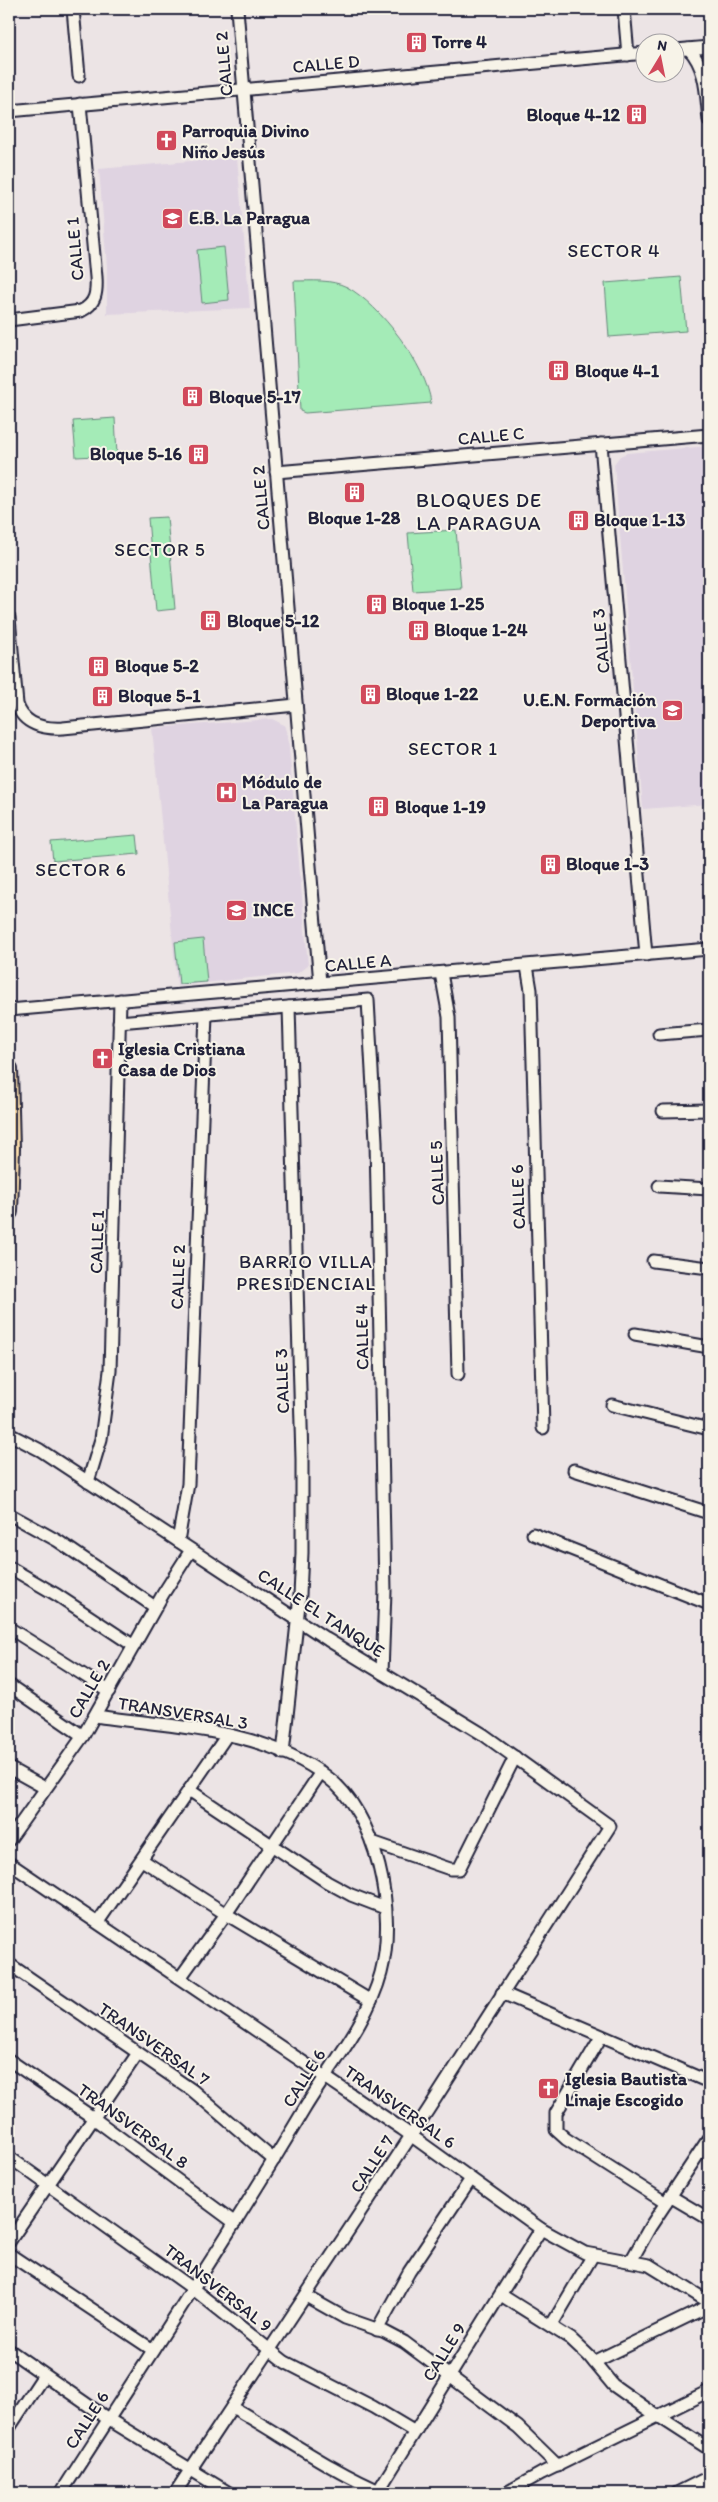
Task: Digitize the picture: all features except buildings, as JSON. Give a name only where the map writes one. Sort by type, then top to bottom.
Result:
[{"type":"main road","points":[[9,1068],[11,1150],[9,1212]]},
{"type":"street","points":[[73,9],[79,76]]},
{"type":"street","name":"CALLE 2","points":[[237,9],[296,705],[325,983],[332,1003]]},
{"type":"street","points":[[624,9],[628,54]]},
{"type":"street","points":[[686,49],[709,47]]},
{"type":"street","points":[[689,49],[699,61],[703,70],[709,120]]},
{"type":"street","name":"CALLE D","points":[[9,111],[636,54]]},
{"type":"street","name":"CALLE 1","points":[[9,320],[81,311],[88,308],[94,300],[96,277],[80,104]]},
{"type":"street","name":"CALLE C","points":[[276,472],[709,434]]},
{"type":"street","name":"CALLE 3","points":[[601,444],[646,955]]},
{"type":"street","points":[[9,618],[17,704],[26,719],[46,728],[63,728],[296,705]]},
{"type":"street","name":"CALLE A","points":[[9,1010],[709,949]]},
{"type":"street","name":"CALLE 6","points":[[527,966],[531,990],[543,1428]]},
{"type":"street","name":"CALLE 5","points":[[441,973],[448,1001],[450,1034],[458,1374]]},
{"type":"street","points":[[255,989],[257,1010]]},
{"type":"street","name":"CALLE 1","points":[[88,1482],[101,1439],[110,1364],[120,1000]]},
{"type":"street","name":"CALLE 4","points":[[332,1003],[368,1000],[376,1141],[385,1591],[382,1673]]},
{"type":"street","points":[[119,1022],[332,1003]]},
{"type":"street","name":"CALLE 3","points":[[283,1753],[301,1576],[302,1459],[289,1007]]},
{"type":"street","name":"CALLE 2","points":[[178,1541],[186,1505],[188,1484],[206,1014]]},
{"type":"street","points":[[658,1034],[709,1030]]},
{"type":"street","points":[[663,1111],[709,1110]]},
{"type":"street","points":[[659,1186],[709,1189]]},
{"type":"street","points":[[653,1261],[709,1268]]},
{"type":"street","points":[[635,1334],[709,1348]]},
{"type":"street","points":[[612,1404],[709,1430]]},
{"type":"street","name":"CALLE EL TANQUE","points":[[9,1434],[40,1450],[297,1619],[484,1735],[610,1826]]},
{"type":"street","points":[[574,1470],[709,1513]]},
{"type":"street","points":[[9,1514],[58,1540],[155,1607]]},
{"type":"street","points":[[533,1534],[709,1604]]},
{"type":"street","name":"CALLE 2","points":[[9,1840],[83,1736],[155,1607],[191,1550]]},
{"type":"street","points":[[9,1567],[134,1646]]},
{"type":"street","name":"TRANSVERSAL 3","points":[[9,1628],[109,1691]]},
{"type":"street","points":[[9,1685],[83,1736]]},
{"type":"street","name":"TRANSVERSAL 3","points":[[95,1716],[226,1735],[283,1753],[321,1772],[342,1789],[362,1816],[372,1842]]},
{"type":"street","points":[[98,1922],[226,1735]]},
{"type":"street","points":[[372,1842],[450,1869],[459,1869],[514,1757]]},
{"type":"street","points":[[9,1768],[45,1788]]},
{"type":"street","points":[[180,1978],[226,1914],[321,1772]]},
{"type":"street","points":[[189,1790],[340,1890],[384,1908]]},
{"type":"street","name":"CALLE 7","points":[[175,2493],[412,2136],[610,1826]]},
{"type":"street","name":"CALLE 6","points":[[61,2493],[235,2223],[371,2001],[383,1961],[384,1908],[381,1877],[372,1842]]},
{"type":"street","points":[[142,1860],[226,1914],[371,2001]]},
{"type":"street","name":"TRANSVERSAL 6","points":[[9,1863],[325,2076],[541,2229],[569,2246],[593,2255],[631,2261],[659,2270],[709,2304]]},
{"type":"street","name":"TRANSVERSAL 7","points":[[9,1964],[192,2090],[274,2160]]},
{"type":"street","points":[[502,1994],[709,2082]]},
{"type":"street","points":[[602,2037],[556,2113],[554,2125],[556,2130],[566,2140],[668,2199],[709,2219]]},
{"type":"street","points":[[9,2242],[92,2117],[138,2053]]},
{"type":"street","name":"TRANSVERSAL 8","points":[[9,2060],[92,2117],[235,2223]]},
{"type":"street","points":[[631,2261],[668,2199],[709,2138]]},
{"type":"street","name":"TRANSVERSAL 9","points":[[9,2157],[48,2183],[192,2288],[296,2369],[373,2407],[415,2432]]},
{"type":"street","points":[[378,2330],[410,2272],[471,2179]]},
{"type":"street","name":"CALLE 9","points":[[380,2492],[449,2375],[541,2229]]},
{"type":"street","points":[[9,2254],[152,2350]]},
{"type":"street","points":[[551,2326],[593,2255]]},
{"type":"street","points":[[501,2295],[571,2339],[594,2362],[606,2379],[624,2395],[709,2449]]},
{"type":"street","points":[[306,2296],[351,2321],[378,2330],[404,2342],[518,2427],[558,2466]]},
{"type":"street","points":[[594,2362],[709,2304]]},
{"type":"street","points":[[9,2350],[108,2420],[229,2493]]},
{"type":"street","points":[[9,2428],[44,2375]]},
{"type":"street","points":[[506,2493],[709,2391]]},
{"type":"street","points":[[232,2408],[290,2441],[339,2473],[380,2492]]},
{"type":"street","points":[[677,2493],[709,2477]]},
{"type":"shaded area","name":"E.B. La Paragua","points":[[237,157],[250,308],[107,314],[107,267],[99,169]]},
{"type":"shaded area","points":[[709,446],[709,804],[643,809],[614,464],[620,456],[627,453]]},
{"type":"shaded area","points":[[272,719],[284,725],[288,737],[308,965],[298,973],[177,986],[152,728]]},
{"type":"green space","points":[[224,247],[229,300],[202,303],[197,250]]},
{"type":"green space","points":[[681,277],[686,331],[609,337],[605,283]]},
{"type":"green space","points":[[294,281],[321,281],[341,284],[360,296],[387,322],[400,338],[421,372],[428,388],[431,403],[305,413],[300,411]]},
{"type":"green space","points":[[115,418],[117,455],[76,457],[73,421]]},
{"type":"green space","points":[[167,517],[175,609],[156,611],[148,518]]},
{"type":"green space","points":[[456,530],[461,588],[413,591],[408,533]]},
{"type":"green space","points":[[137,835],[139,854],[53,861],[51,842]]},
{"type":"green space","points":[[203,939],[207,982],[179,984],[175,942]]},
{"type":"place","name":"Torre 4","points":[[416,42]]},
{"type":"place","name":"Bloque 4-12","points":[[636,115]]},
{"type":"place","name":"Parroquia Divino Niño Jesús","points":[[166,141]]},
{"type":"place","name":"E.B. La Paragua","points":[[173,218]]},
{"type":"place","name":"Bloque 4-1","points":[[559,371]]},
{"type":"place","name":"Bloque 5-17","points":[[193,397]]},
{"type":"place","name":"Bloque 5-16","points":[[198,454]]},
{"type":"place","name":"Bloque 1-28","points":[[354,493]]},
{"type":"place","name":"Bloque 1-13","points":[[578,520]]},
{"type":"place","name":"Bloque 1-25","points":[[376,604]]},
{"type":"place","name":"Bloque 5-12","points":[[211,621]]},
{"type":"place","name":"Bloque 1-24","points":[[418,630]]},
{"type":"place","name":"Bloque 5-2","points":[[99,666]]},
{"type":"place","name":"Bloque 1-22","points":[[370,694]]},
{"type":"place","name":"Bloque 5-1","points":[[102,696]]},
{"type":"place","name":"U.E.N. Formación Deportiva","points":[[672,710]]},
{"type":"place","name":"Módulo de La Paragua","points":[[226,792]]},
{"type":"place","name":"Bloque 1-19","points":[[379,807]]},
{"type":"place","name":"Bloque 1-3","points":[[550,864]]},
{"type":"place","name":"INCE","points":[[237,910]]},
{"type":"place","name":"Iglesia Cristiana Casa de Dios","points":[[102,1059]]},
{"type":"place","name":"Iglesia Bautista Linaje Escogido","points":[[549,2089]]},
{"type":"district","name":"SECTOR 4","points":[[614,250]]},
{"type":"district","name":"BLOQUES DE LA PARAGUA","points":[[479,512]]},
{"type":"district","name":"SECTOR 5","points":[[160,549]]},
{"type":"district","name":"SECTOR 1","points":[[453,748]]},
{"type":"district","name":"SECTOR 6","points":[[81,869]]},
{"type":"district","name":"BARRIO VILLA PRESIDENCIAL","points":[[306,1272]]}]
